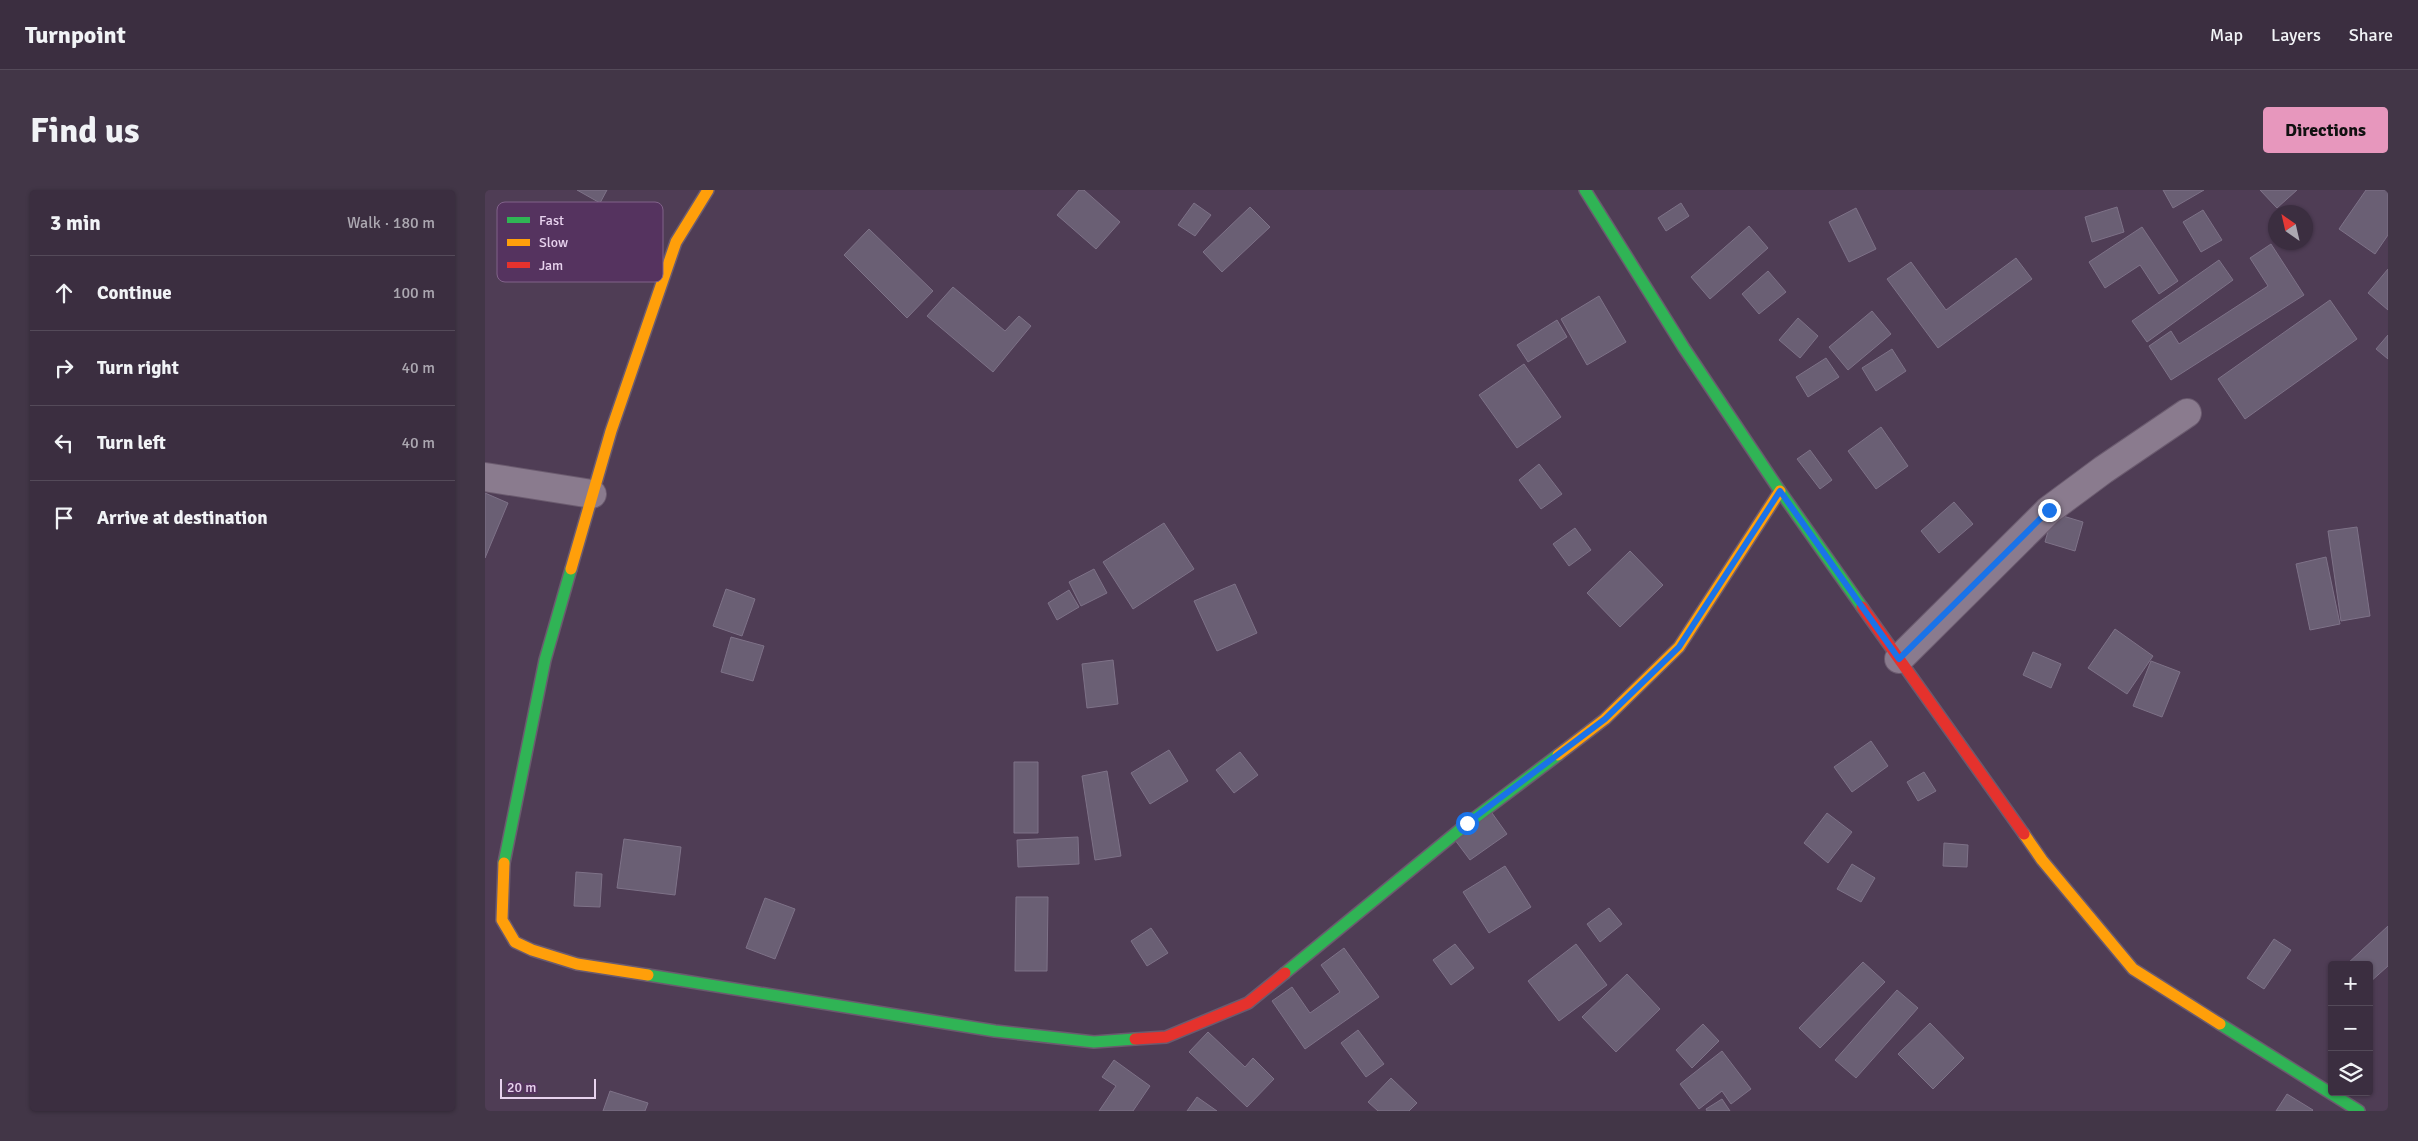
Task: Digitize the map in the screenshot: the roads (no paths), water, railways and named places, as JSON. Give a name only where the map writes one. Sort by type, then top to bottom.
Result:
[{"type":"street","points":[[663,280],[676,242],[707,190]]},
{"type":"street","points":[[1585,190],[1684,348],[1780,491],[2042,860],[2133,970],[2359,1111]]},
{"type":"street","points":[[662,282],[611,431],[545,660],[503,867],[501,920],[515,942],[532,950],[577,964],[995,1031],[1094,1042],[1166,1037],[1248,1004],[1467,823],[1605,719],[1679,647],[1780,491]]},
{"type":"street","points":[[1899,659],[2049,510],[2103,470],[2187,413]]},
{"type":"street","points":[[485,478],[592,494]]}]
